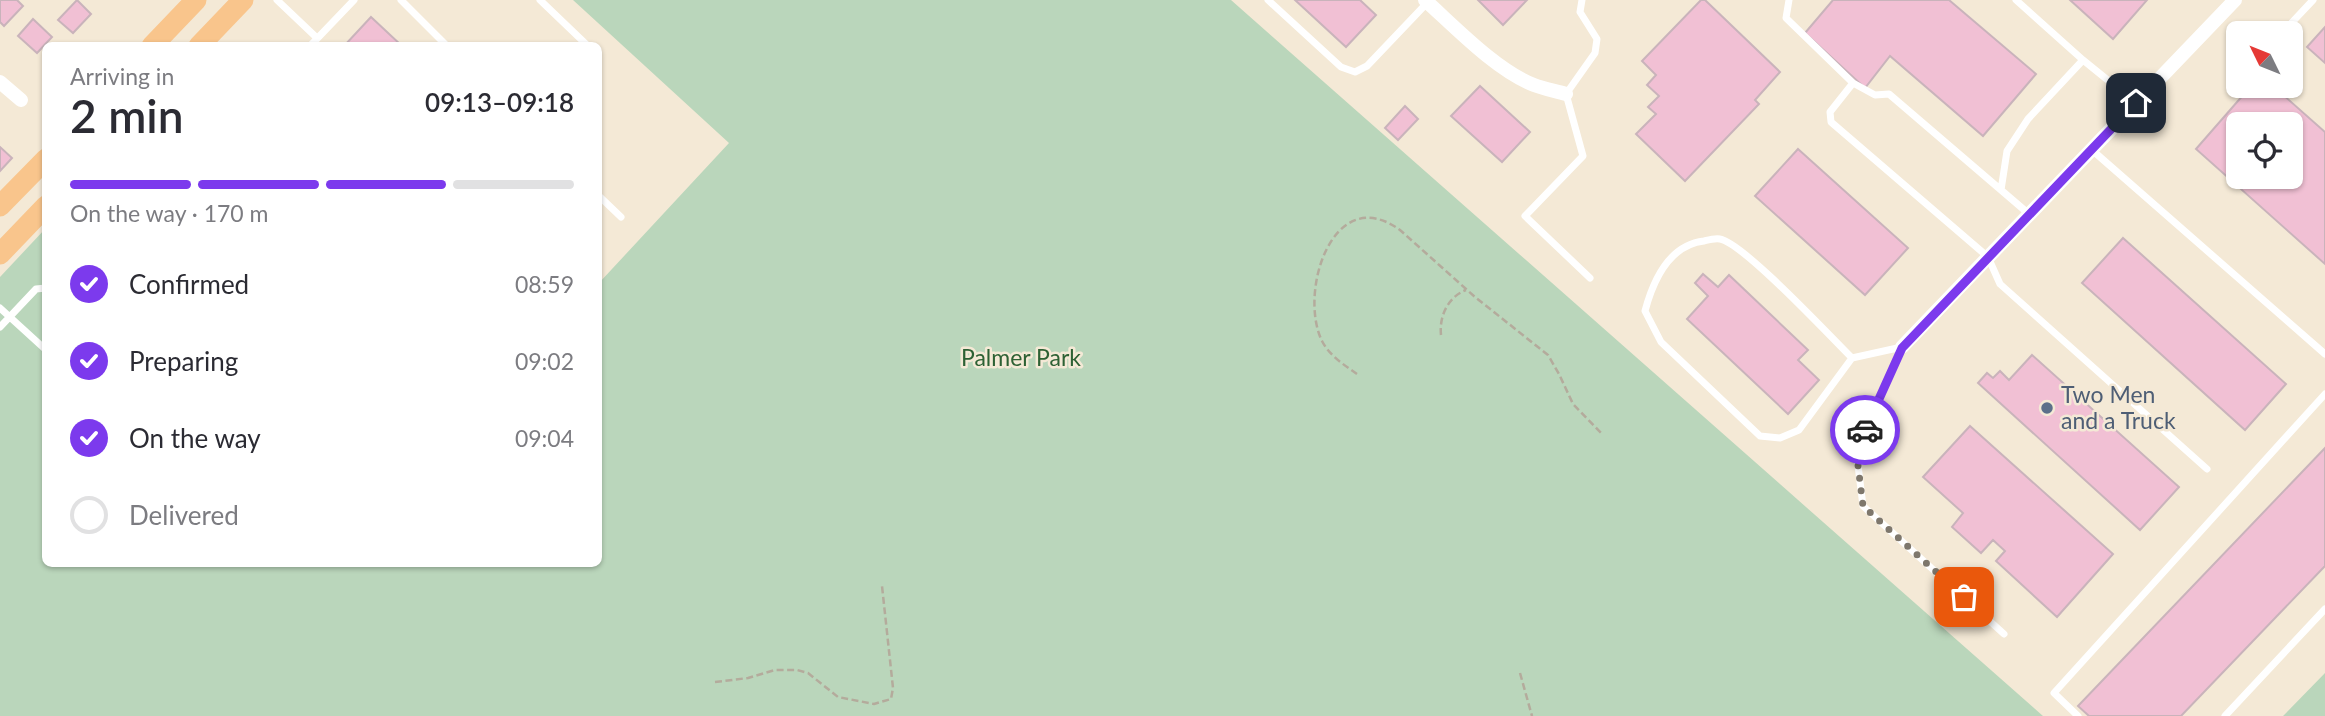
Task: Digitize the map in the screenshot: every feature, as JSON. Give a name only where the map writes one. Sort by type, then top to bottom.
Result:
[{"type":"main road","points":[[156,42],[196,0]]},
{"type":"main road","points":[[203,42],[243,0]]},
{"type":"main road","points":[[0,206],[42,163]]},
{"type":"main road","points":[[0,254],[42,210]]},
{"type":"street","points":[[1902,348],[2235,0]]},
{"type":"street","points":[[1426,1],[1474,45],[1507,70],[1534,85],[1566,94]]},
{"type":"street","points":[[0,82],[21,100]]},
{"type":"lane","points":[[277,0],[317,38]]},
{"type":"lane","points":[[314,42],[354,0]]},
{"type":"lane","points":[[401,0],[443,42]]},
{"type":"lane","points":[[540,0],[584,42]]},
{"type":"lane","points":[[1268,0],[1341,67],[1355,72],[1367,66],[1426,1]]},
{"type":"lane","points":[[1582,0],[1580,12],[1597,38],[1595,52],[1566,94],[1583,156],[1525,216],[1590,278]]},
{"type":"lane","points":[[1788,0],[1786,18],[1853,83],[1875,95],[1889,94],[2029,215]]},
{"type":"lane","points":[[2016,0],[2136,103]]},
{"type":"lane","points":[[2294,21],[2314,0]]},
{"type":"lane","points":[[2001,190],[2007,151],[2028,119],[2083,60]]},
{"type":"lane","points":[[1853,83],[1830,112],[1831,122],[1988,257],[2000,284],[2207,469]]},
{"type":"lane","points":[[2092,149],[2325,354]]},
{"type":"lane","points":[[602,199],[621,216]]},
{"type":"lane","points":[[1852,358],[1752,259],[1721,239],[1695,242],[1668,259],[1650,290],[1645,311],[1661,342],[1760,436],[1780,438],[1799,429],[1852,358],[1902,348]]},
{"type":"lane","points":[[0,327],[36,289],[42,288]]},
{"type":"lane","points":[[0,308],[42,346]]},
{"type":"lane","points":[[1902,348],[1856,449],[1863,506],[2004,634]]},
{"type":"lane","points":[[2078,716],[2054,693],[2325,394]]},
{"type":"lane","points":[[2225,716],[2325,609]]},
{"type":"path","points":[[1357,374],[1329,351],[1322,340],[1315,313],[1316,283],[1319,267],[1332,236],[1364,219],[1390,223],[1548,355],[1573,404],[1602,434]]},
{"type":"path","points":[[1441,335],[1440,326],[1444,312],[1456,295],[1467,290]]},
{"type":"path","points":[[715,682],[748,678],[775,670],[797,670],[808,673],[838,697],[874,704],[891,699],[893,688],[882,586]]},
{"type":"path","points":[[1520,673],[1532,716]]},
{"type":"green space","name":"Palmer Park","points":[[573,0],[1231,0],[2043,716],[0,716],[0,277],[42,232],[42,567],[602,567],[602,280],[729,143]]},
{"type":"green space","points":[[2325,673],[2325,716],[2283,716]]},
{"type":"building","points":[[0,0],[17,0],[23,6],[4,26],[0,22]]},
{"type":"building","points":[[77,0],[91,14],[73,33],[58,20]]},
{"type":"building","points":[[1295,0],[1360,0],[1376,15],[1346,47]]},
{"type":"building","points":[[1478,0],[1527,0],[1503,25]]},
{"type":"building","points":[[1701,0],[1705,0],[1780,72],[1755,100],[1759,104],[1685,181],[1636,134],[1656,114],[1648,107],[1659,96],[1647,85],[1656,75],[1642,61]]},
{"type":"building","points":[[1833,0],[1949,0],[2036,74],[1983,136],[1890,56],[1865,88],[1805,33]]},
{"type":"building","points":[[2070,0],[2147,0],[2113,39]]},
{"type":"building","points":[[371,17],[398,42],[348,42]]},
{"type":"building","points":[[33,19],[52,37],[47,42],[42,42],[42,48],[37,53],[18,36]]},
{"type":"building","points":[[2325,27],[2325,63],[2307,47]]},
{"type":"building","points":[[1480,86],[1530,132],[1502,162],[1451,116]]},
{"type":"building","points":[[2241,98],[2287,98],[2302,112],[2228,112]]},
{"type":"building","points":[[1405,106],[1418,119],[1398,140],[1385,128]]},
{"type":"building","points":[[2303,113],[2325,132],[2325,264],[2241,189],[2303,189]]},
{"type":"building","points":[[2226,115],[2226,176],[2196,149]]},
{"type":"building","points":[[0,147],[12,158],[0,171]]},
{"type":"building","points":[[1798,149],[1908,248],[1865,295],[1755,196]]},
{"type":"building","points":[[2123,238],[2286,384],[2245,430],[2082,283]]},
{"type":"building","points":[[1703,274],[1718,287],[1729,275],[1808,350],[1798,360],[1819,380],[1788,414],[1687,319],[1708,296],[1695,283]]},
{"type":"building","points":[[2032,355],[2179,487],[2140,530],[1978,383],[1987,373],[1993,378],[2000,371],[2009,380]]},
{"type":"building","points":[[1970,426],[2113,554],[2057,617],[1996,561],[2005,551],[1993,540],[1981,553],[1952,527],[1963,513],[1923,477]]},
{"type":"building","points":[[2325,448],[2325,566],[2181,716],[2089,716],[2078,706]]},
{"type":"way so far","points":[[1865,430],[1856,449],[1863,506],[1964,597]]},
{"type":"place","name":"Two Men and a Truck","points":[[2047,408]]},
{"type":"route","points":[[1865,430],[1902,348],[2136,103]]}]
